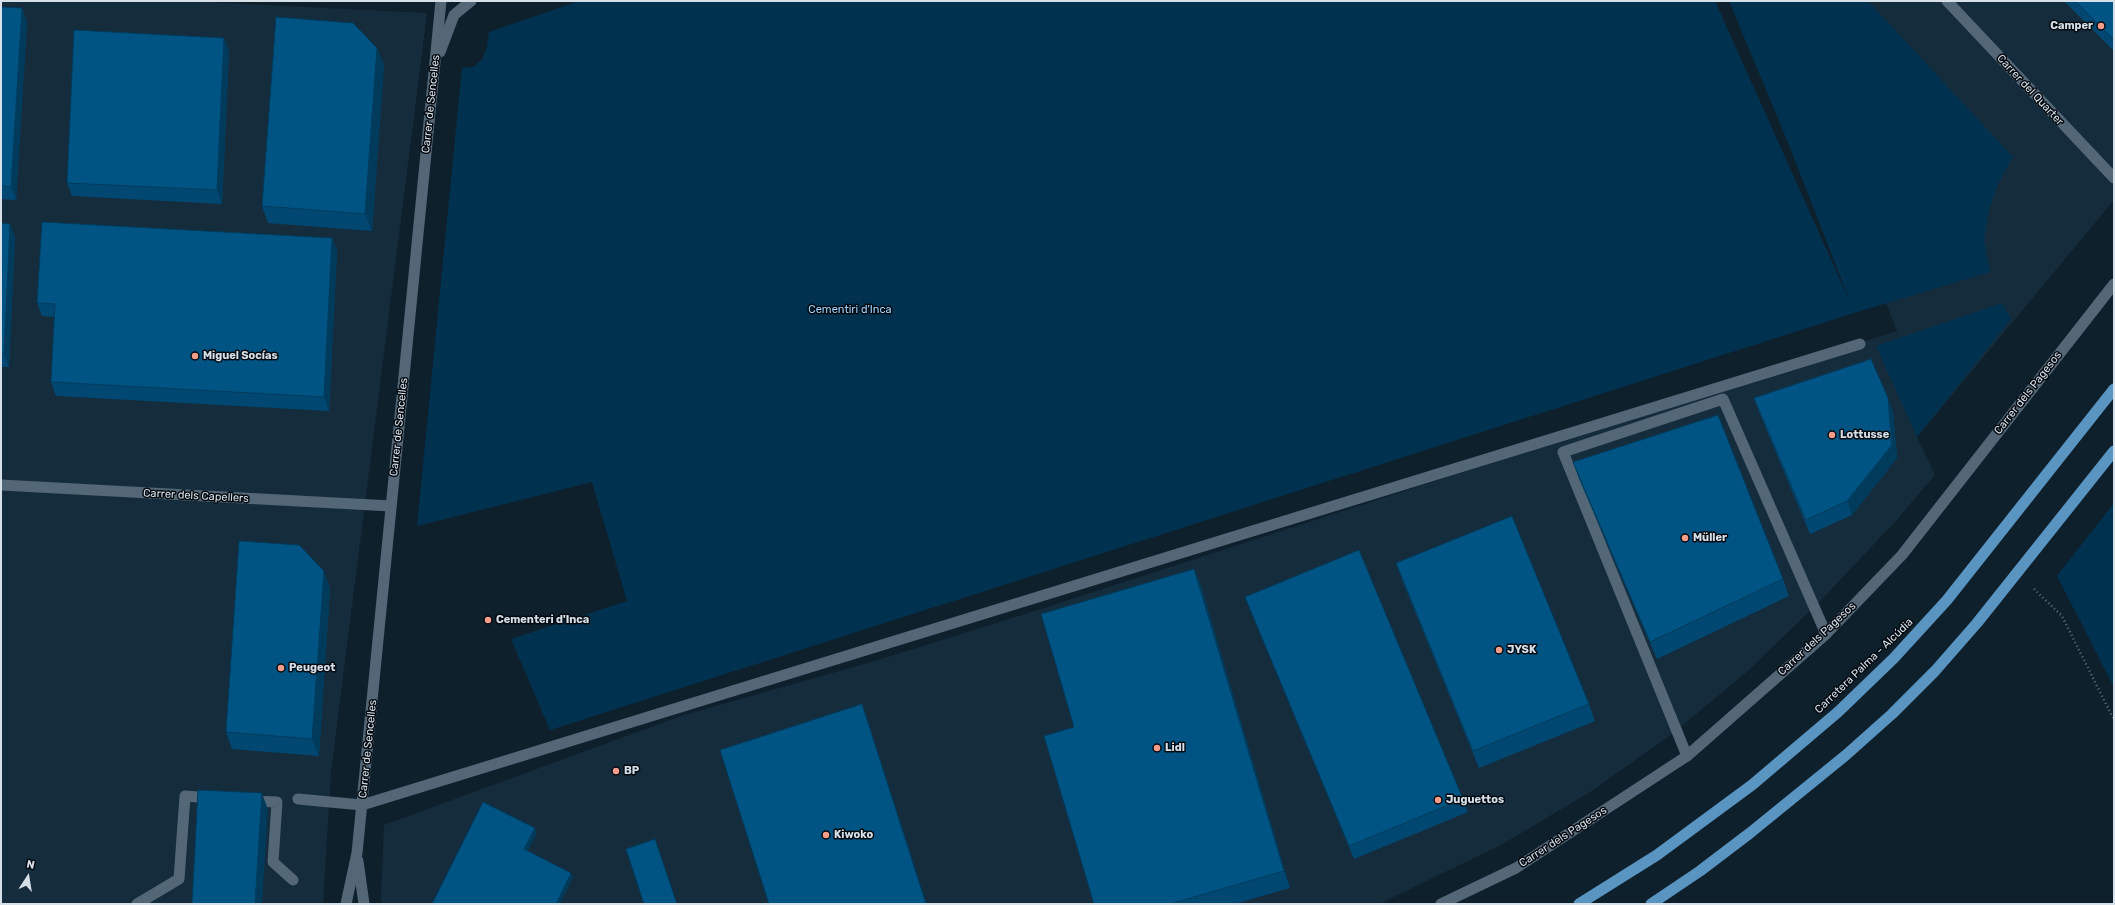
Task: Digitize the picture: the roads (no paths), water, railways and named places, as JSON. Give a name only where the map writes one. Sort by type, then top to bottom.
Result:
[{"type":"highway","name":"Carretera Palma - Alcúdia","points":[[1579,904],[1657,855],[1752,785],[1838,712],[1883,669],[1947,600],[2114,389]]},
{"type":"highway","points":[[1651,904],[1700,871],[1750,833],[1852,750],[1934,671],[2018,574],[2114,451]]},
{"type":"street","name":"Carrer de Sencelles","points":[[346,904],[357,853],[441,1]]},
{"type":"street","points":[[434,68],[454,15],[471,1]]},
{"type":"street","name":"Carrer del Quarter","points":[[1946,1],[2114,178]]},
{"type":"street","name":"Carrer dels Pagesos","points":[[1441,904],[1516,868],[1687,756],[1826,634],[1902,555],[2114,284]]},
{"type":"street","points":[[298,799],[362,805],[1860,344]]},
{"type":"street","points":[[1687,756],[1563,452],[1723,399],[1826,634]]},
{"type":"street","name":"Carrer dels Capellers","points":[[1,485],[391,506]]},
{"type":"street","points":[[137,904],[179,879],[185,796],[223,799]]},
{"type":"street","points":[[238,800],[276,802],[273,862],[293,880]]},
{"type":"street","name":"Carrer de Sencelles","points":[[357,853],[364,904]]},
{"type":"place","name":"Camper","points":[[2101,26]]},
{"type":"place","name":"Miguel Socías","points":[[195,356]]},
{"type":"place","name":"Lottusse","points":[[1832,435]]},
{"type":"place","name":"Müller","points":[[1685,538]]},
{"type":"place","name":"Cementeri d'Inca","points":[[488,620]]},
{"type":"place","name":"JYSK","points":[[1499,650]]},
{"type":"place","name":"Peugeot","points":[[281,668]]},
{"type":"place","name":"Lidl","points":[[1157,748]]},
{"type":"place","name":"BP","points":[[616,771]]},
{"type":"place","name":"Juguettos","points":[[1438,800]]},
{"type":"place","name":"Kiwoko","points":[[826,835]]},
{"type":"park label","name":"Cementiri d'Inca","points":[[850,310]]}]
